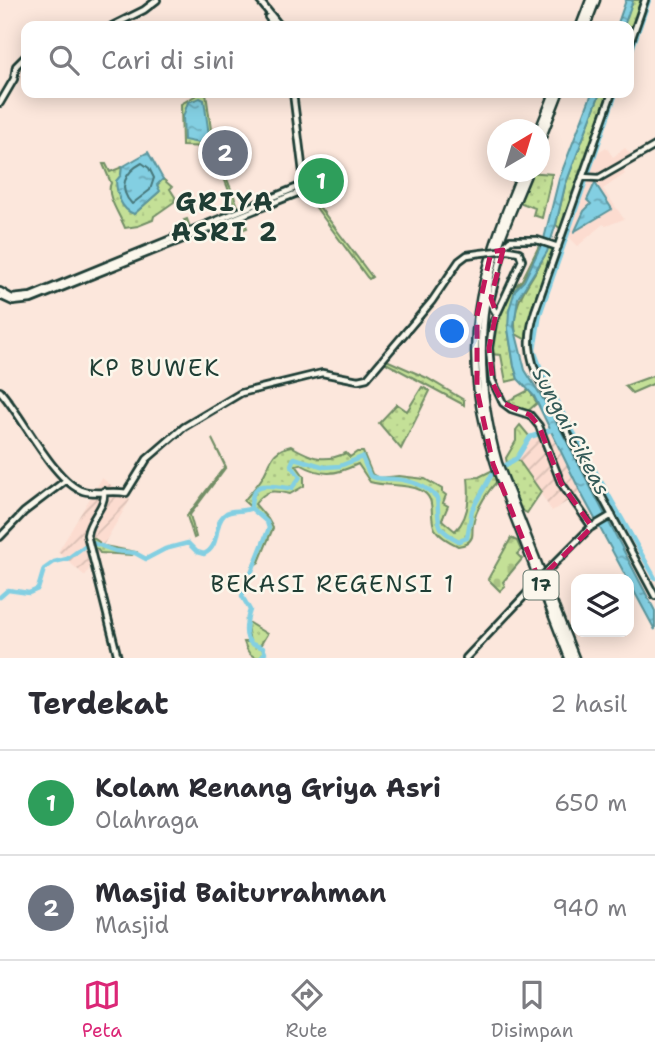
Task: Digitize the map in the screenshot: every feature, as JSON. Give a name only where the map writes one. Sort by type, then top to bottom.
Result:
[{"type":"highway","points":[[582,21],[590,0]]},
{"type":"highway","points":[[588,21],[596,0]]},
{"type":"highway","points":[[547,119],[553,98]]},
{"type":"highway","points":[[545,119],[556,98]]},
{"type":"highway","name":"17","points":[[518,182],[495,239],[477,316],[477,390],[485,436],[569,658]]},
{"type":"highway","name":"17","points":[[496,463],[482,390],[482,317],[499,241],[524,182]]},
{"type":"highway","name":"17","points":[[515,513],[575,658]]},
{"type":"street","points":[[122,21],[157,0]]},
{"type":"street","points":[[259,0],[274,21]]},
{"type":"street","points":[[634,32],[645,0]]},
{"type":"street","points":[[268,17],[272,21]]},
{"type":"street","points":[[0,103],[14,79],[16,66],[21,61]]},
{"type":"street","points":[[0,294],[12,298],[31,296],[299,189],[304,181],[294,98]]},
{"type":"street","points":[[610,98],[586,178],[530,328],[530,355],[548,397],[655,596]]},
{"type":"street","points":[[586,178],[599,178],[655,146]]},
{"type":"street","points":[[299,189],[304,194],[310,191],[310,185],[304,181]]},
{"type":"street","points":[[496,313],[491,303],[507,243],[517,238],[558,247]]},
{"type":"street","points":[[0,391],[66,480],[82,491],[126,493],[146,459],[184,427],[241,393],[325,373],[366,379],[432,301],[462,259],[481,253],[508,250],[519,252],[522,260],[496,313],[489,348],[493,384],[503,403],[511,409],[530,415],[539,426],[561,483],[594,525]]},
{"type":"street","points":[[491,303],[497,305],[501,301]]},
{"type":"street","points":[[0,537],[24,512],[66,480]]},
{"type":"street","points":[[105,491],[106,498],[91,525],[89,540],[118,658]]},
{"type":"street","points":[[466,658],[549,569],[594,525],[610,516]]},
{"type":"highlighted area","points":[[503,250],[491,298],[496,313],[489,348],[493,384],[503,403],[530,415],[539,426],[561,483],[592,527],[539,580],[493,464],[477,390],[477,316],[491,252]]},
{"type":"shaded area","points":[[606,147],[613,157],[625,148],[633,157],[622,164],[625,166],[622,168],[625,174],[603,189],[624,219],[606,226],[603,224],[578,246],[567,235],[595,154]]},
{"type":"shaded area","points":[[550,431],[581,493],[552,511],[517,458],[530,437]]},
{"type":"shaded area","points":[[102,478],[130,500],[85,576],[58,552]]},
{"type":"green space","points":[[633,0],[645,0],[634,32],[634,21],[625,21]]},
{"type":"green space","points":[[191,98],[207,98],[213,144],[240,211],[298,187],[302,182],[308,182],[311,187],[309,193],[372,277],[367,277],[306,194],[300,192],[242,216],[247,228],[244,229],[239,217],[194,234],[190,232],[184,220],[187,219],[191,230],[237,212],[212,147],[182,146],[181,104]]},
{"type":"green space","points":[[598,98],[610,98],[563,231],[556,225],[565,186]]},
{"type":"green space","points":[[103,164],[106,164],[110,172],[122,167],[121,175],[134,214],[159,192],[157,185],[163,179],[172,187],[170,189],[175,197],[174,202],[154,216],[153,220],[125,228],[111,199],[111,183]]},
{"type":"green space","points":[[552,174],[542,218],[533,215],[535,208],[516,201],[524,182],[550,182]]},
{"type":"green space","points":[[541,242],[531,268],[515,290],[508,329],[518,379],[506,382],[501,355],[490,354],[492,326],[512,284],[516,285],[522,280]]},
{"type":"green space","points":[[549,245],[562,249],[541,311],[534,344],[516,334],[515,321],[520,298]]},
{"type":"green space","points":[[384,359],[427,378],[464,400],[464,405],[382,361]]},
{"type":"green space","points":[[655,375],[655,383],[632,393],[625,386]]},
{"type":"green space","points":[[422,387],[430,391],[401,449],[379,423],[397,404],[407,411]]},
{"type":"green space","points":[[529,390],[537,403],[528,411],[514,408],[506,402]]},
{"type":"green space","points":[[520,425],[530,437],[517,458],[507,464],[506,458],[516,441],[516,430]]},
{"type":"green space","points":[[212,439],[226,467],[190,515],[196,537],[194,538],[187,516],[225,466]]},
{"type":"green space","points":[[291,446],[312,456],[324,458],[346,453],[350,457],[357,452],[363,452],[372,474],[379,478],[399,476],[425,479],[442,489],[446,495],[443,503],[448,506],[442,520],[455,531],[460,526],[468,506],[468,478],[479,477],[495,469],[499,479],[479,506],[471,539],[458,546],[442,537],[435,529],[431,502],[426,493],[420,490],[370,482],[358,464],[329,473],[296,465],[304,476],[304,486],[290,494],[274,491],[266,493],[255,504],[273,528],[259,562],[253,566],[269,528],[267,522],[244,501],[260,481],[275,454]]},
{"type":"green space","points":[[517,458],[541,492],[527,513],[518,508],[500,469]]},
{"type":"green space","points":[[89,535],[99,542],[99,545],[136,552],[132,555],[100,553],[91,548]]},
{"type":"green space","points":[[511,538],[517,541],[521,550],[517,554],[522,559],[503,582],[505,586],[500,591],[488,579]]},
{"type":"green space","points":[[246,621],[267,634],[260,646],[265,653],[261,658],[252,655],[245,645],[244,642],[250,642]]},
{"type":"water","points":[[626,0],[633,0],[626,21],[619,21]]},
{"type":"water","points":[[200,98],[204,100],[209,139],[199,143],[184,140],[183,117],[188,102]]},
{"type":"water","points":[[590,98],[598,98],[565,186],[547,252],[518,298],[514,326],[525,370],[553,415],[655,611],[655,630],[634,591],[634,574],[625,574],[581,493],[534,396],[518,379],[514,366],[508,329],[509,310],[515,290],[524,281],[544,239],[559,179]]},
{"type":"water","points":[[148,152],[163,179],[157,185],[160,191],[134,214],[122,205],[116,181],[121,175],[122,167]]},
{"type":"water","points":[[595,183],[612,209],[575,231],[584,211],[591,204],[587,200]]},
{"type":"waterway","points":[[634,44],[649,0]]},
{"type":"waterway","name":"Sungai Cikeas","points":[[614,98],[540,314],[534,350],[560,408],[655,578]]},
{"type":"waterway","name":"Sungai Cikeas","points":[[500,469],[517,458],[530,437],[551,430]]},
{"type":"waterway","points":[[0,597],[8,590],[29,593],[38,589],[44,569],[93,543],[115,551],[135,553],[146,559],[165,549],[188,543],[197,552],[204,554],[213,546],[224,515],[251,508],[252,498],[259,487],[292,488],[300,477],[291,465],[294,458],[325,467],[340,466],[362,457],[370,476],[418,484],[437,498],[441,528],[459,541],[467,538],[472,510],[492,474]]},
{"type":"waterway","points":[[251,508],[267,522],[269,528],[242,596],[250,610],[247,637],[252,644],[263,648],[265,653],[261,658]]},
{"type":"place","name":"Masjid Baiturrahman","points":[[225,153]]},
{"type":"place","name":"Kolam Renang Griya Asri","points":[[321,181]]},
{"type":"district","name":"GRIYA ASRI 2","points":[[225,216]]},
{"type":"district","name":"KP BUWEK","points":[[155,368]]},
{"type":"district","name":"BEKASI REGENSI 1","points":[[333,584]]}]
